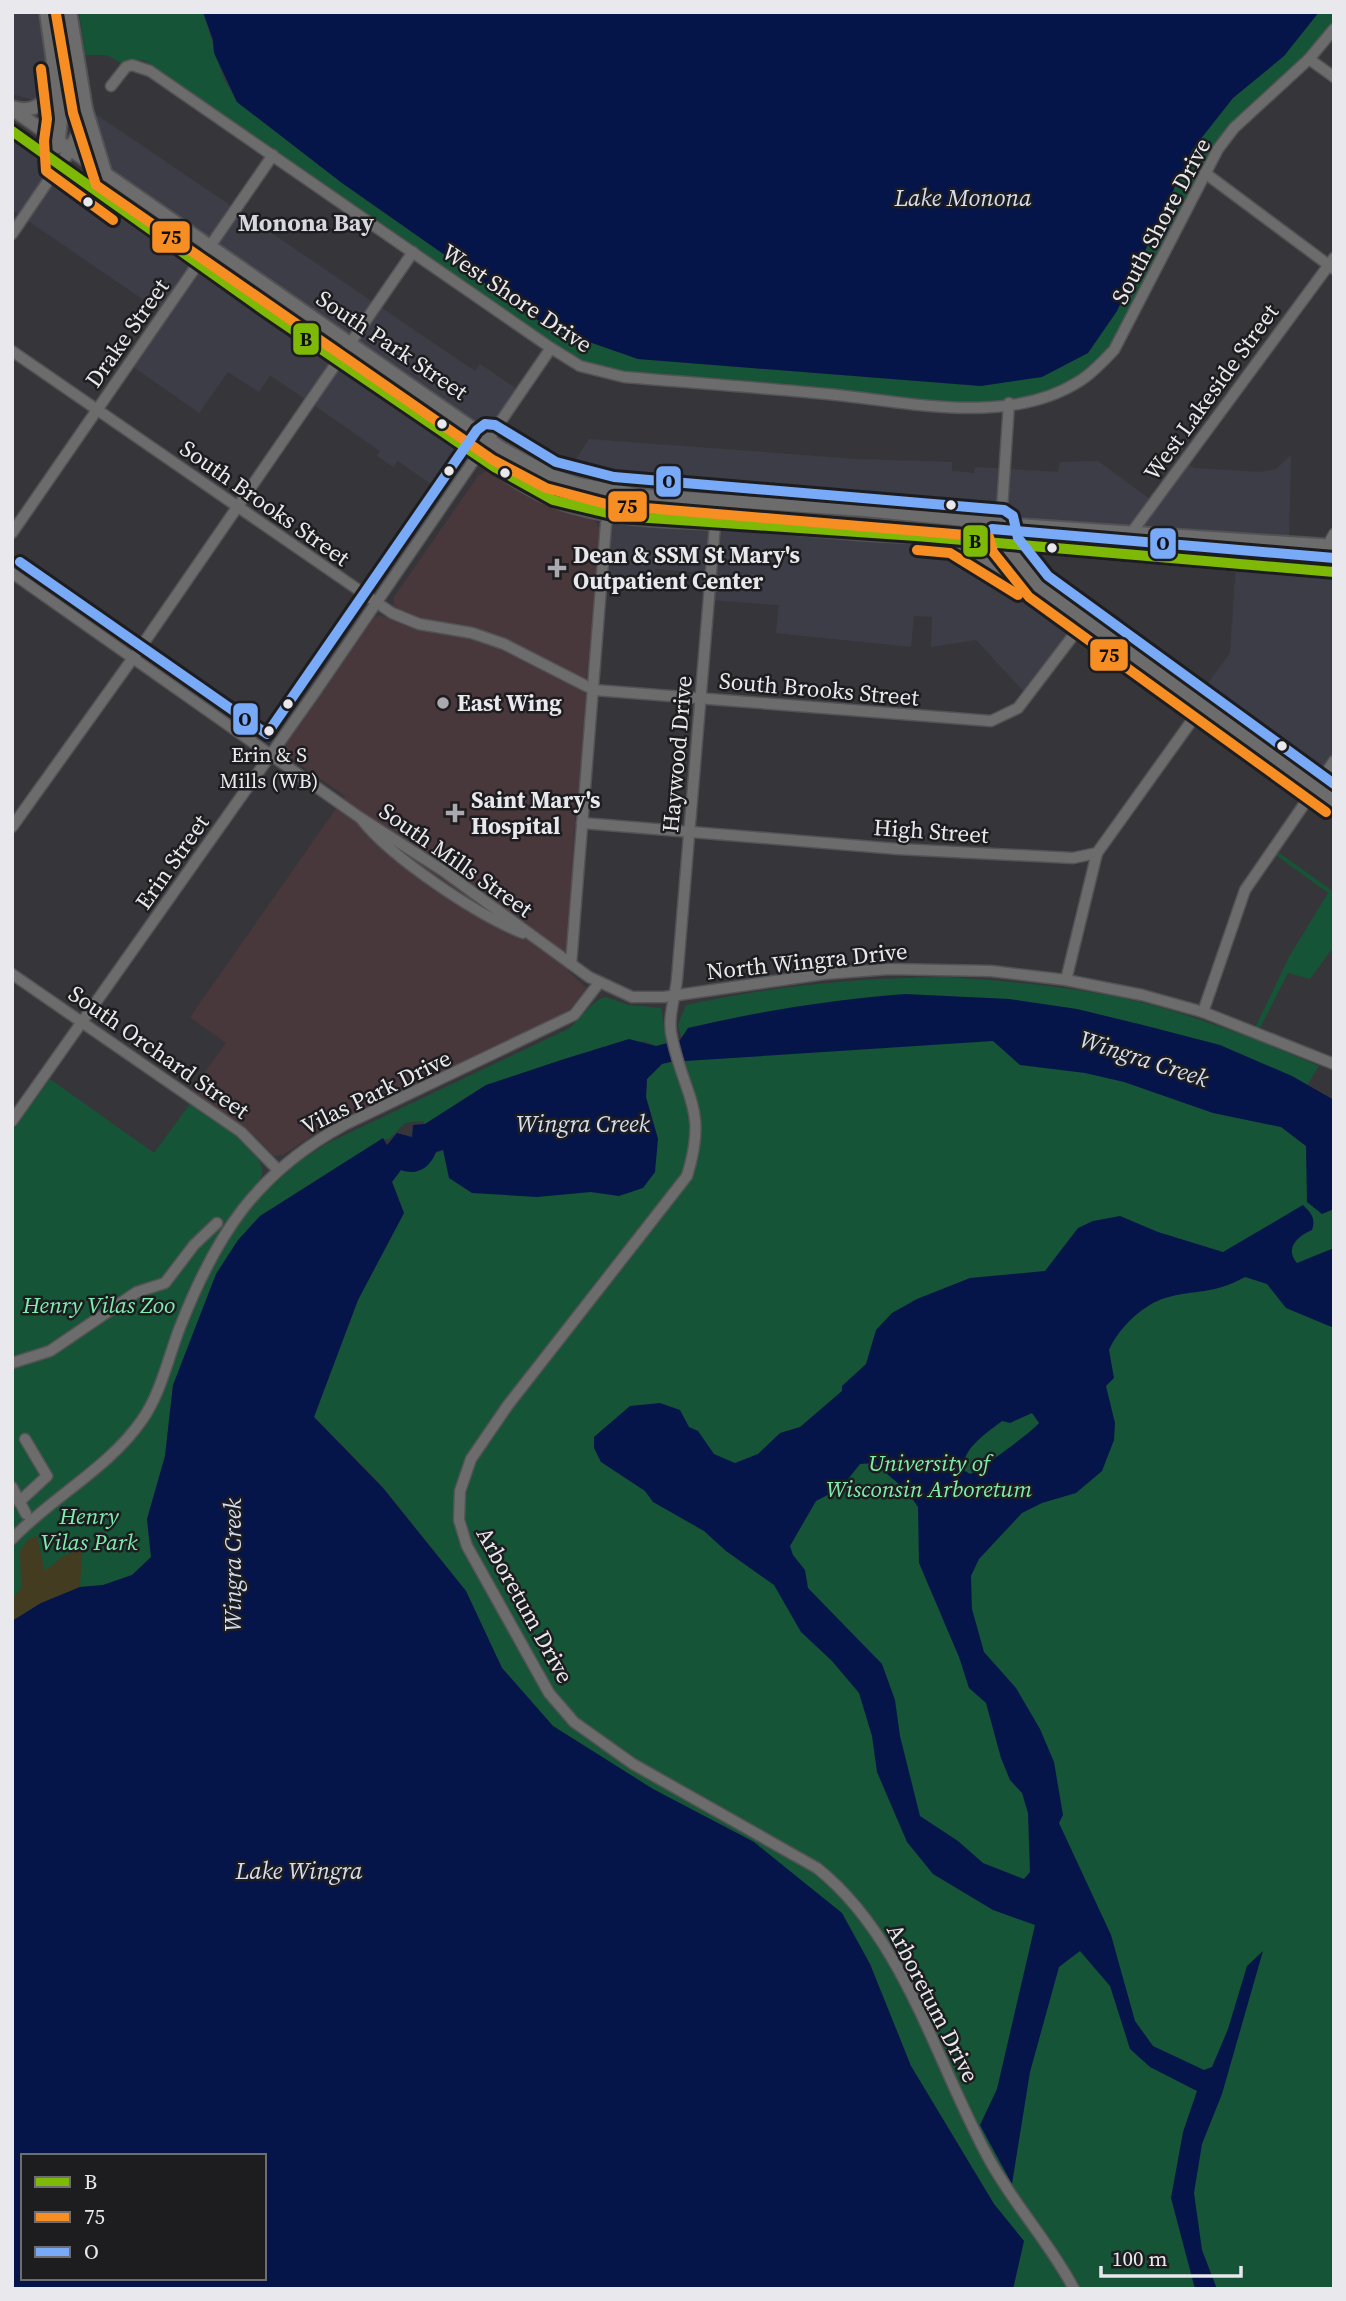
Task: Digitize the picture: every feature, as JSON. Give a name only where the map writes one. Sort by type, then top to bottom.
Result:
[{"type":"main road","points":[[47,12],[61,120],[58,142],[60,165]]},
{"type":"main road","points":[[70,12],[86,109],[106,175]]},
{"type":"main road","points":[[12,108],[28,109],[38,106],[51,93],[57,77]]},
{"type":"main road","name":"South Park Street","points":[[12,108],[489,438],[551,475],[629,494],[1001,524],[1332,542]]},
{"type":"main road","points":[[60,165],[70,150],[86,109]]},
{"type":"main road","name":"South Park Street","points":[[12,131],[478,454],[538,492],[573,507],[609,514],[715,524],[955,539],[1329,571]]},
{"type":"main road","points":[[1001,524],[1004,544],[1002,560],[1021,581]]},
{"type":"main road","points":[[955,539],[1021,581],[1038,586]]},
{"type":"main road","points":[[1004,544],[1038,586],[1334,801]]},
{"type":"street","name":"South Shore Drive","points":[[1009,403],[1035,399],[1066,388],[1096,368],[1114,350],[1147,292],[1205,173],[1234,128],[1309,59],[1334,29]]},
{"type":"street","points":[[1309,59],[1334,77]]},
{"type":"street","name":"West Shore Drive","points":[[111,86],[125,67],[140,67],[580,366],[614,376],[839,395],[922,407],[973,408],[1009,403]]},
{"type":"street","name":"Drake Street","points":[[12,533],[273,155]]},
{"type":"street","points":[[12,234],[60,165]]},
{"type":"street","points":[[1205,173],[1332,264]]},
{"type":"street","points":[[12,827],[134,656],[413,252]]},
{"type":"street","name":"West Lakeside Street","points":[[1132,532],[1332,264]]},
{"type":"street","name":"Erin Street","points":[[12,1121],[271,754],[551,348]]},
{"type":"street","name":"South Brooks Street","points":[[12,351],[392,613],[419,624],[472,633],[512,647],[594,690],[991,721],[1018,708],[1086,620]]},
{"type":"street","points":[[1001,524],[1009,403]]},
{"type":"street","points":[[571,964],[609,514],[629,494]]},
{"type":"street","name":"Haywood Drive","points":[[671,1010],[675,995],[690,831],[717,501]]},
{"type":"street","points":[[1130,554],[1132,532]]},
{"type":"street","points":[[1329,571],[1332,542]]},
{"type":"street","name":"South Mills Street","points":[[12,573],[134,656],[359,817],[382,840],[458,898],[500,924],[530,935],[599,983],[632,997],[648,997]]},
{"type":"street","points":[[1066,980],[1097,853],[1193,719],[1200,704]]},
{"type":"street","points":[[1203,1012],[1245,890],[1334,761]]},
{"type":"street","name":"High Street","points":[[582,823],[1054,859],[1097,853]]},
{"type":"street","name":"North Wingra Drive","points":[[648,997],[824,974],[889,969],[992,971],[1066,980],[1142,995],[1203,1012],[1334,1064]]},
{"type":"street","name":"South Orchard Street","points":[[12,974],[241,1132],[277,1169]]},
{"type":"street","name":"Vilas Park Drive","points":[[12,1539],[113,1452],[144,1418],[213,1253],[246,1205],[277,1169],[314,1141],[344,1125],[574,1015],[599,983]]},
{"type":"street","name":"Arboretum Drive","points":[[671,1010],[671,1038],[696,1120],[696,1146],[687,1176],[524,1385],[471,1459],[460,1491],[459,1510],[467,1546],[549,1693],[574,1722],[633,1764],[817,1868],[842,1888],[867,1918],[890,1953],[990,2162],[1074,2289]]},
{"type":"street","points":[[12,1363],[51,1351],[137,1292],[165,1283],[194,1245],[217,1223]]},
{"type":"street","points":[[25,1439],[47,1476],[16,1495],[26,1514]]},
{"type":"shaded area","points":[[12,12],[46,12],[57,77],[38,106],[30,99],[12,94]]},
{"type":"shaded area","points":[[97,115],[475,371],[480,364],[521,392],[489,438],[106,175],[92,128]]},
{"type":"shaded area","points":[[12,131],[478,454],[449,497],[398,461],[393,467],[377,456],[380,451],[270,375],[259,392],[228,372],[199,413],[128,363],[163,313],[12,210]]},
{"type":"shaded area","points":[[589,439],[857,459],[952,462],[952,471],[974,473],[975,467],[1058,472],[1060,462],[1098,461],[1154,502],[1183,460],[1194,468],[1260,472],[1276,469],[1291,455],[1289,543],[706,500],[563,479]]},
{"type":"shaded area","name":"Saint Mary's Hospital","points":[[486,471],[549,505],[594,519],[600,529],[589,669],[581,690],[588,696],[574,833],[570,935],[565,968],[586,988],[570,1009],[560,1016],[328,1125],[283,1155],[274,1156],[254,1135],[191,1091],[226,1043],[190,1017],[345,796],[288,756],[284,751],[285,745],[374,618],[380,615],[393,620],[399,609],[394,606],[394,597],[478,476]]},
{"type":"shaded area","points":[[609,514],[955,539],[1085,620],[1028,696],[976,640],[931,647],[932,617],[914,616],[911,647],[776,633],[779,605],[709,600],[711,574],[655,569],[653,588],[602,586]]},
{"type":"shaded area","points":[[1236,564],[1334,570],[1334,761],[1315,788],[1200,704],[1206,686],[1230,653]]},
{"type":"green space","points":[[55,12],[63,12],[76,98],[72,130],[69,128],[69,105]]},
{"type":"green space","points":[[79,12],[203,12],[223,77],[237,102],[342,183],[549,328],[638,359],[981,386],[1088,353],[1117,311],[1192,150],[1233,98],[1284,56],[1319,12],[1334,12],[1334,29],[1234,128],[1147,292],[1096,368],[1051,394],[973,408],[624,377],[568,359],[557,345],[146,61],[133,59],[123,64],[107,55],[85,55]]},
{"type":"green space","points":[[820,517],[918,524],[918,527],[879,528],[781,520]]},
{"type":"green space","points":[[1278,852],[1334,892],[1334,946],[1310,979],[1288,973],[1258,1032],[1254,1030],[1289,957],[1328,893],[1276,855]]},
{"type":"green space","name":"University of Wisconsin Arboretum","points":[[947,977],[1057,987],[1148,1004],[1222,1028],[1319,1066],[1281,1127],[1306,1146],[1308,1202],[1322,1214],[1334,1209],[1334,2289],[1013,2289],[1024,2241],[994,2204],[911,2066],[870,1964],[754,1842],[653,1789],[553,1726],[502,1668],[466,1591],[383,1487],[314,1417],[358,1300],[404,1213],[392,1181],[401,1170],[443,1150],[591,1192],[619,1196],[658,1139],[646,1097],[647,1079],[662,1064],[687,1059],[678,1025],[686,1005],[816,984]]},
{"type":"green space","name":"Henry Vilas Park","points":[[605,997],[629,1005],[661,1008],[667,1043],[656,1046],[644,1041],[486,1085],[425,1124],[423,1121],[405,1123],[389,1139],[383,1139],[260,1216],[173,1385],[165,1456],[147,1519],[151,1557],[132,1575],[103,1585],[80,1587],[41,1603],[12,1621],[12,1131],[50,1079],[154,1153],[190,1104],[249,1148],[262,1169],[260,1179],[270,1188],[298,1162],[328,1143],[568,1029],[595,1002]]},
{"type":"sand","points":[[37,1536],[45,1571],[62,1557],[82,1547],[80,1587],[41,1603],[12,1621],[12,1600],[21,1588],[20,1551],[28,1539]]},
{"type":"water","name":"Lake Monona","points":[[203,12],[1319,12],[1284,56],[1233,98],[1192,150],[1117,311],[1088,353],[1042,377],[981,386],[638,359],[549,328],[342,183],[237,102],[214,53],[213,40]]},
{"type":"water","name":"Lake Wingra","points":[[905,994],[1009,999],[1077,1009],[1220,1045],[1292,1076],[1334,1100],[1334,1209],[1322,1214],[1307,1202],[1306,1146],[1281,1127],[1213,1113],[1124,1082],[1085,1073],[1020,1065],[993,1041],[670,1062],[662,1064],[647,1079],[646,1097],[658,1139],[655,1172],[643,1188],[619,1196],[591,1192],[537,1197],[472,1193],[449,1178],[443,1150],[436,1152],[427,1166],[418,1171],[401,1170],[392,1182],[404,1213],[358,1300],[314,1417],[383,1488],[466,1591],[502,1668],[553,1726],[653,1789],[754,1842],[842,1913],[870,1964],[911,2066],[994,2204],[1024,2241],[1013,2289],[12,2289],[12,1621],[41,1603],[80,1587],[103,1585],[132,1575],[151,1557],[147,1519],[165,1456],[173,1385],[216,1274],[238,1240],[260,1216],[383,1138],[387,1145],[397,1133],[412,1137],[413,1125],[425,1124],[486,1085],[629,1039],[656,1046],[680,1040],[688,1028],[796,1007]]},
{"type":"water","points":[[1303,1205],[1312,1216],[1313,1226],[1312,1230],[1294,1243],[1293,1258],[1297,1263],[1334,1248],[1334,1328],[1286,1308],[1267,1284],[1245,1277],[1223,1287],[1176,1295],[1148,1306],[1125,1326],[1109,1350],[1114,1378],[1106,1386],[1115,1423],[1114,1440],[1102,1471],[1076,1493],[1042,1503],[1022,1513],[979,1559],[971,1576],[972,1609],[984,1652],[1016,1688],[1040,1729],[1054,1762],[1063,1815],[1059,1823],[1111,1935],[1135,2021],[1153,2046],[1204,2070],[1212,2067],[1228,2029],[1247,1966],[1263,1951],[1222,2094],[1202,2144],[1194,2193],[1202,2250],[1217,2289],[1195,2289],[1171,2198],[1183,2132],[1197,2091],[1150,2067],[1130,2049],[1110,1986],[1080,1951],[1059,1967],[1030,2072],[1012,2184],[980,2125],[997,2089],[1035,1925],[993,1910],[933,1874],[907,1842],[877,1772],[872,1736],[859,1693],[832,1661],[801,1632],[774,1585],[726,1551],[704,1531],[653,1502],[645,1491],[601,1462],[594,1448],[594,1437],[630,1406],[660,1403],[680,1410],[689,1427],[698,1431],[714,1454],[735,1463],[758,1454],[780,1433],[800,1427],[842,1391],[842,1386],[866,1364],[876,1330],[892,1313],[917,1299],[970,1278],[1045,1271],[1078,1228],[1093,1221],[1120,1216],[1158,1232],[1223,1252]],"holes":[[[1032,1413],[1039,1423],[1035,1427],[975,1471],[970,1474],[965,1471],[966,1456],[982,1436],[1002,1421],[1010,1423]],[[874,1463],[906,1490],[918,1507],[919,1563],[959,1657],[969,1688],[986,1703],[1010,1780],[1022,1793],[1028,1813],[1030,1872],[1024,1879],[983,1863],[958,1841],[920,1816],[900,1736],[895,1700],[882,1664],[808,1588],[805,1570],[793,1555],[790,1546],[816,1501],[841,1488],[860,1464]]]},
{"type":"transit line","name":"75","points":[[56,14],[73,113],[96,185],[493,460],[546,488],[610,505],[989,537],[993,552],[1029,597],[1326,812]]},
{"type":"transit line","name":"75","points":[[41,69],[47,119],[44,141],[46,171],[113,220]]},
{"type":"transit line","name":"B","points":[[12,131],[268,313],[496,468],[553,500],[620,516],[916,536],[1334,572]]},
{"type":"transit line","name":"O","points":[[20,562],[267,734],[477,430],[485,424],[495,425],[556,462],[614,477],[1004,510],[1013,516],[1018,538],[1048,576],[1334,784]]},
{"type":"transit line","name":"O","points":[[992,529],[1334,558]]},
{"type":"transit line","name":"75","points":[[917,550],[950,553],[1018,595]]},
{"type":"place","name":"Dean & SSM St Mary's Outpatient Center","points":[[557,568]]},
{"type":"place","name":"East Wing","points":[[443,703]]},
{"type":"place","name":"Erin & S Mills (WB)","points":[[269,731]]},
{"type":"place","name":"Saint Mary's Hospital","points":[[455,813]]},
{"type":"district","name":"Monona Bay","points":[[306,223]]},
{"type":"water label","name":"Wingra Creek","points":[[1144,1059]]},
{"type":"water label","name":"Wingra Creek","points":[[583,1124]]},
{"type":"water label","name":"Wingra Creek","points":[[233,1565]]},
{"type":"park label","name":"Henry Vilas Zoo","points":[[99,1305]]}]
